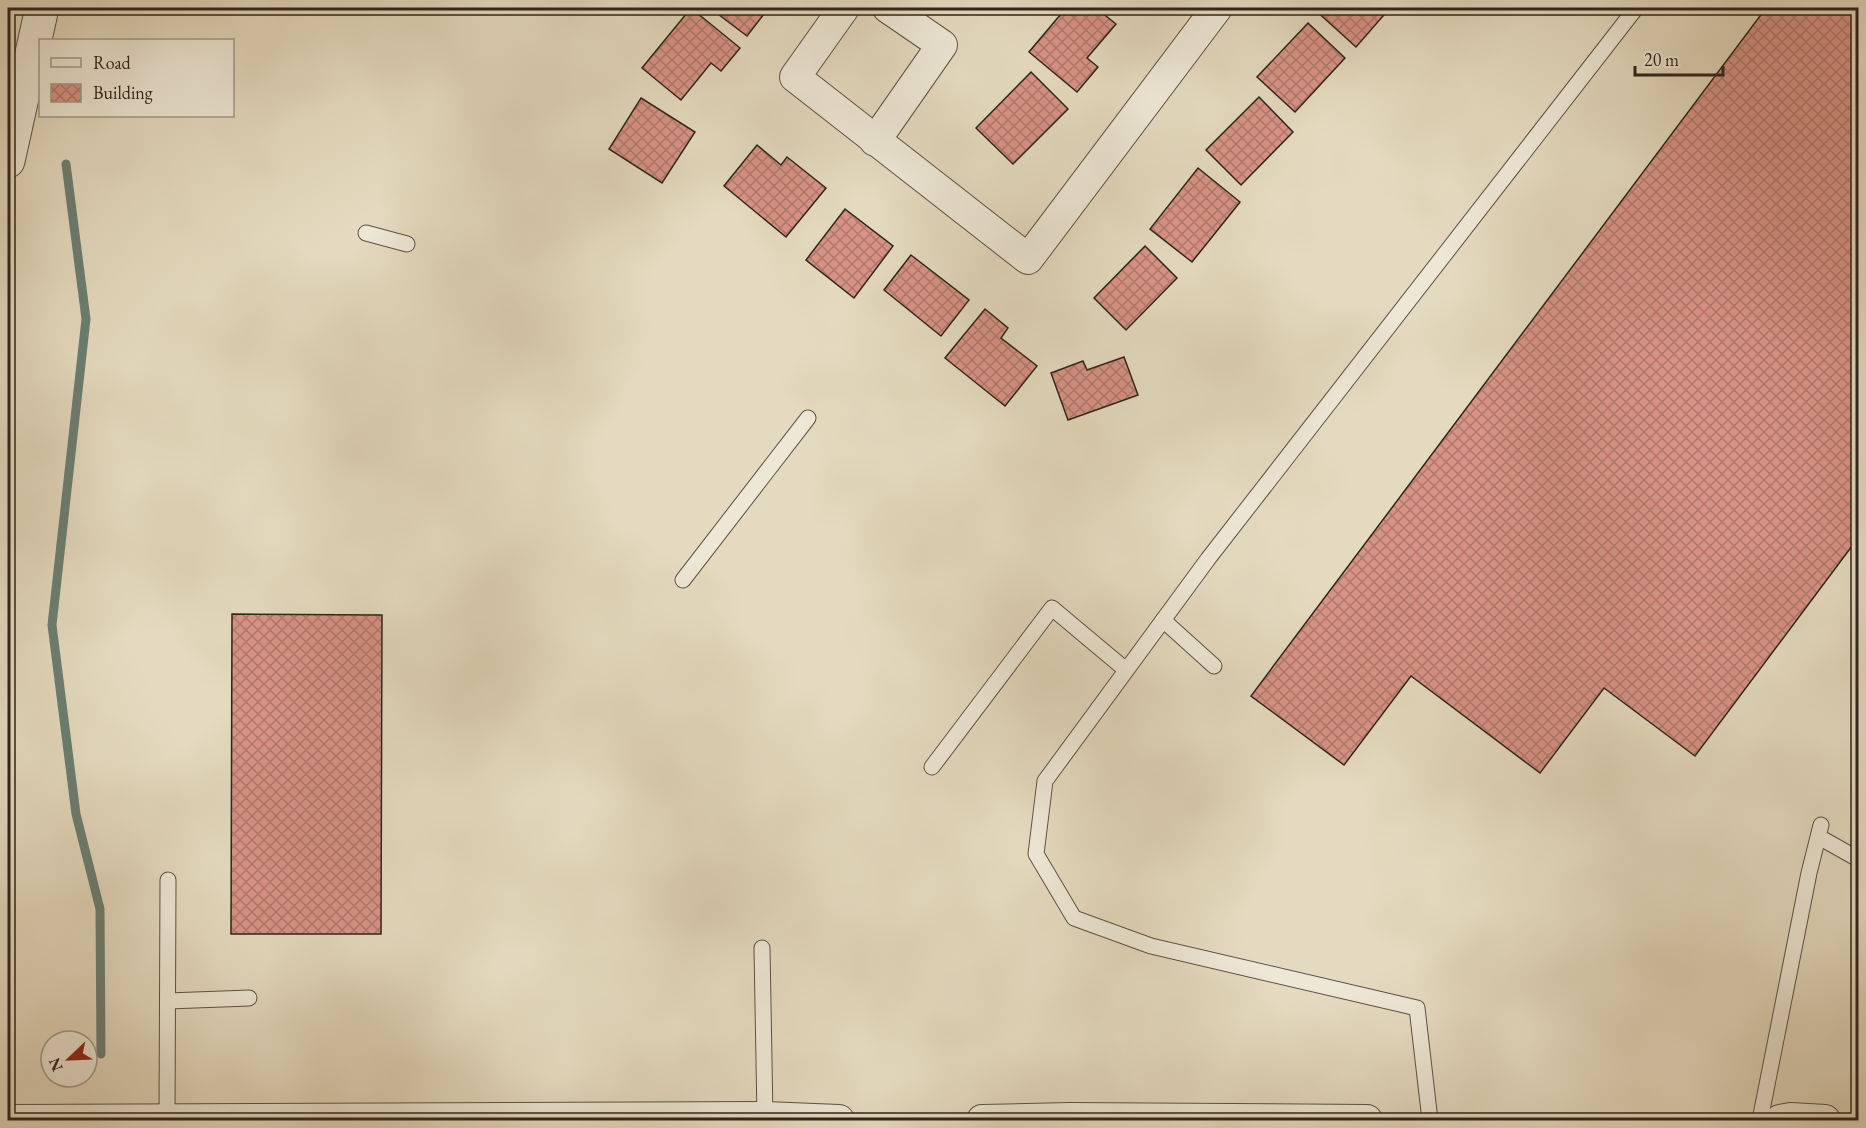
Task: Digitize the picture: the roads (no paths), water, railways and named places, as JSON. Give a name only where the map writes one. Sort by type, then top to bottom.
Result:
[{"type":"street","points":[[8,161],[42,8]]},
{"type":"street","points":[[844,8],[795,77],[1028,259],[1217,8]]},
{"type":"street","points":[[875,141],[942,45],[888,8]]},
{"type":"street","points":[[8,1120],[765,1117],[839,1120]]},
{"type":"street","points":[[982,1120],[1367,1120]]},
{"type":"street","points":[[1787,1120],[1825,1120]]},
{"type":"lane","points":[[1430,1120],[1417,1008],[1150,946],[1074,918],[1036,854],[1045,781],[1215,550],[1636,8]]},
{"type":"lane","points":[[366,233],[406,244]]},
{"type":"lane","points":[[683,580],[808,418]]},
{"type":"lane","points":[[932,767],[1052,608],[1126,670]]},
{"type":"lane","points":[[1163,620],[1215,666]]},
{"type":"lane","points":[[1760,1120],[1809,873],[1820,831],[1858,859]]},
{"type":"lane","points":[[167,1119],[168,880]]},
{"type":"lane","points":[[762,948],[765,1117]]},
{"type":"lane","points":[[168,1001],[249,998]]},
{"type":"waterway","points":[[66,164],[86,319],[52,625],[76,814],[100,909],[101,1054]]}]
